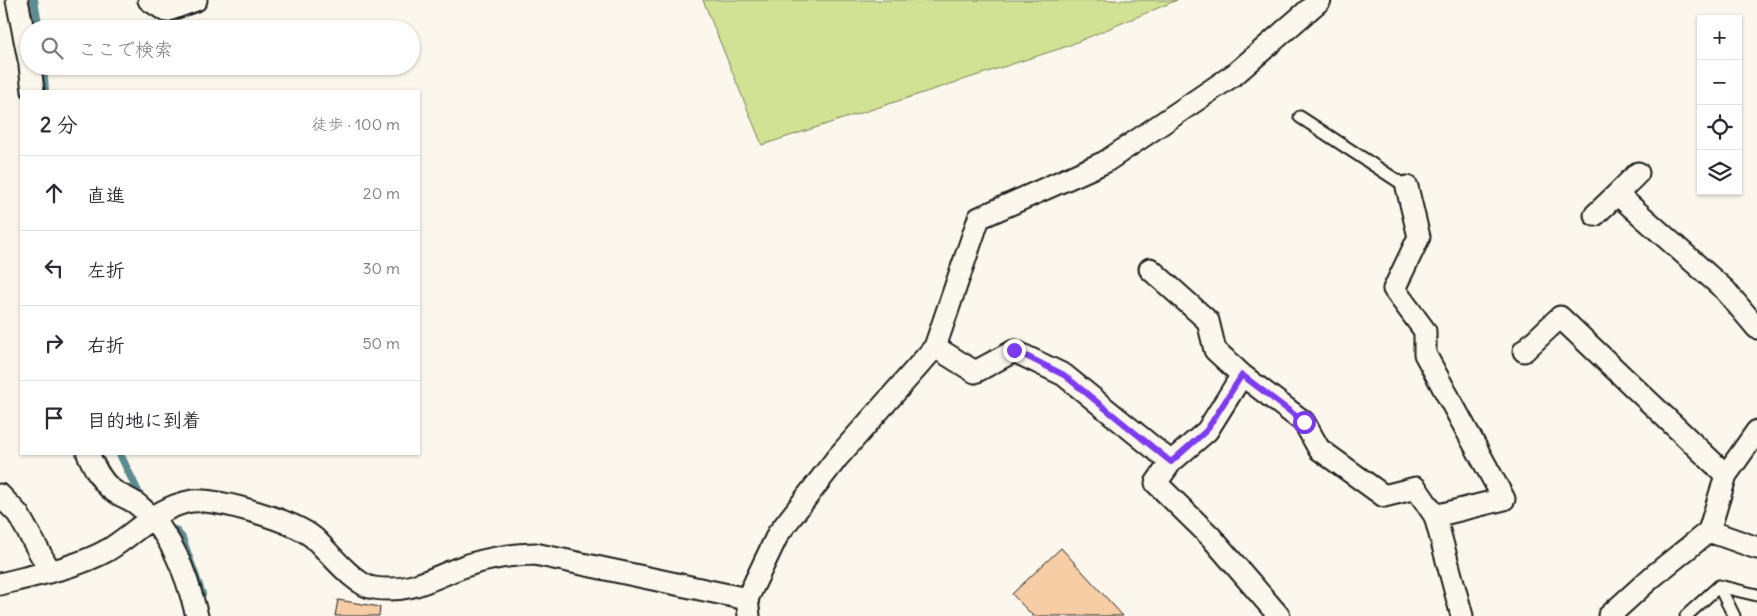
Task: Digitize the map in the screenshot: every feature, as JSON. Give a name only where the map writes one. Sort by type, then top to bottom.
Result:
[{"type":"street","points":[[17,0],[21,20]]},
{"type":"street","points":[[149,0],[166,11],[196,0]]},
{"type":"street","points":[[0,584],[84,561],[108,550],[150,517],[176,505],[194,501],[218,501],[296,526],[312,536],[355,577],[371,588],[391,590],[412,588],[471,564],[514,554],[535,554],[748,608],[778,534],[837,458],[934,347],[979,218],[1105,162],[1235,74],[1320,0]]},
{"type":"street","points":[[31,75],[33,90]]},
{"type":"street","points":[[1595,215],[1638,172]]},
{"type":"street","points":[[1408,187],[1419,237],[1394,289],[1425,331],[1425,354],[1504,499],[1435,516]]},
{"type":"street","points":[[1617,194],[1725,290],[1757,328]]},
{"type":"street","points":[[1150,269],[1208,321],[1215,350],[1242,375],[1304,422],[1319,449],[1384,496],[1416,488],[1435,516],[1462,616]]},
{"type":"street","points":[[1524,351],[1560,316],[1726,475]]},
{"type":"street","points":[[934,347],[975,372],[1014,350],[1064,375],[1171,462]]},
{"type":"street","points":[[1242,375],[1206,431],[1171,462],[1156,483],[1211,537],[1279,616]]},
{"type":"street","points":[[1610,616],[1652,577],[1709,531],[1726,475],[1757,431]]},
{"type":"street","points":[[89,455],[99,475],[111,489],[138,505],[170,543],[188,580],[197,616]]},
{"type":"street","points":[[0,495],[18,514],[50,571]]},
{"type":"street","points":[[1709,531],[1757,548]]},
{"type":"lane","points":[[1300,117],[1408,187]]},
{"type":"lane","points":[[1719,586],[1757,595]]},
{"type":"lane","points":[[1686,616],[1719,586]]},
{"type":"lane","points":[[1719,586],[1734,616]]},
{"type":"green space","points":[[703,0],[1177,0],[1065,47],[762,145]]},
{"type":"building","points":[[1061,548],[1123,616],[1033,616],[1012,594]]},
{"type":"building","points":[[338,600],[380,607],[379,616],[335,616]]},
{"type":"waterway","points":[[34,0],[37,20]]},
{"type":"waterway","points":[[44,75],[45,90]]},
{"type":"waterway","points":[[120,455],[141,498]]},
{"type":"waterway","points":[[175,530],[182,538],[202,594]]},
{"type":"route","points":[[1014,350],[1064,375],[1171,462],[1206,431],[1242,375],[1304,422]]}]
